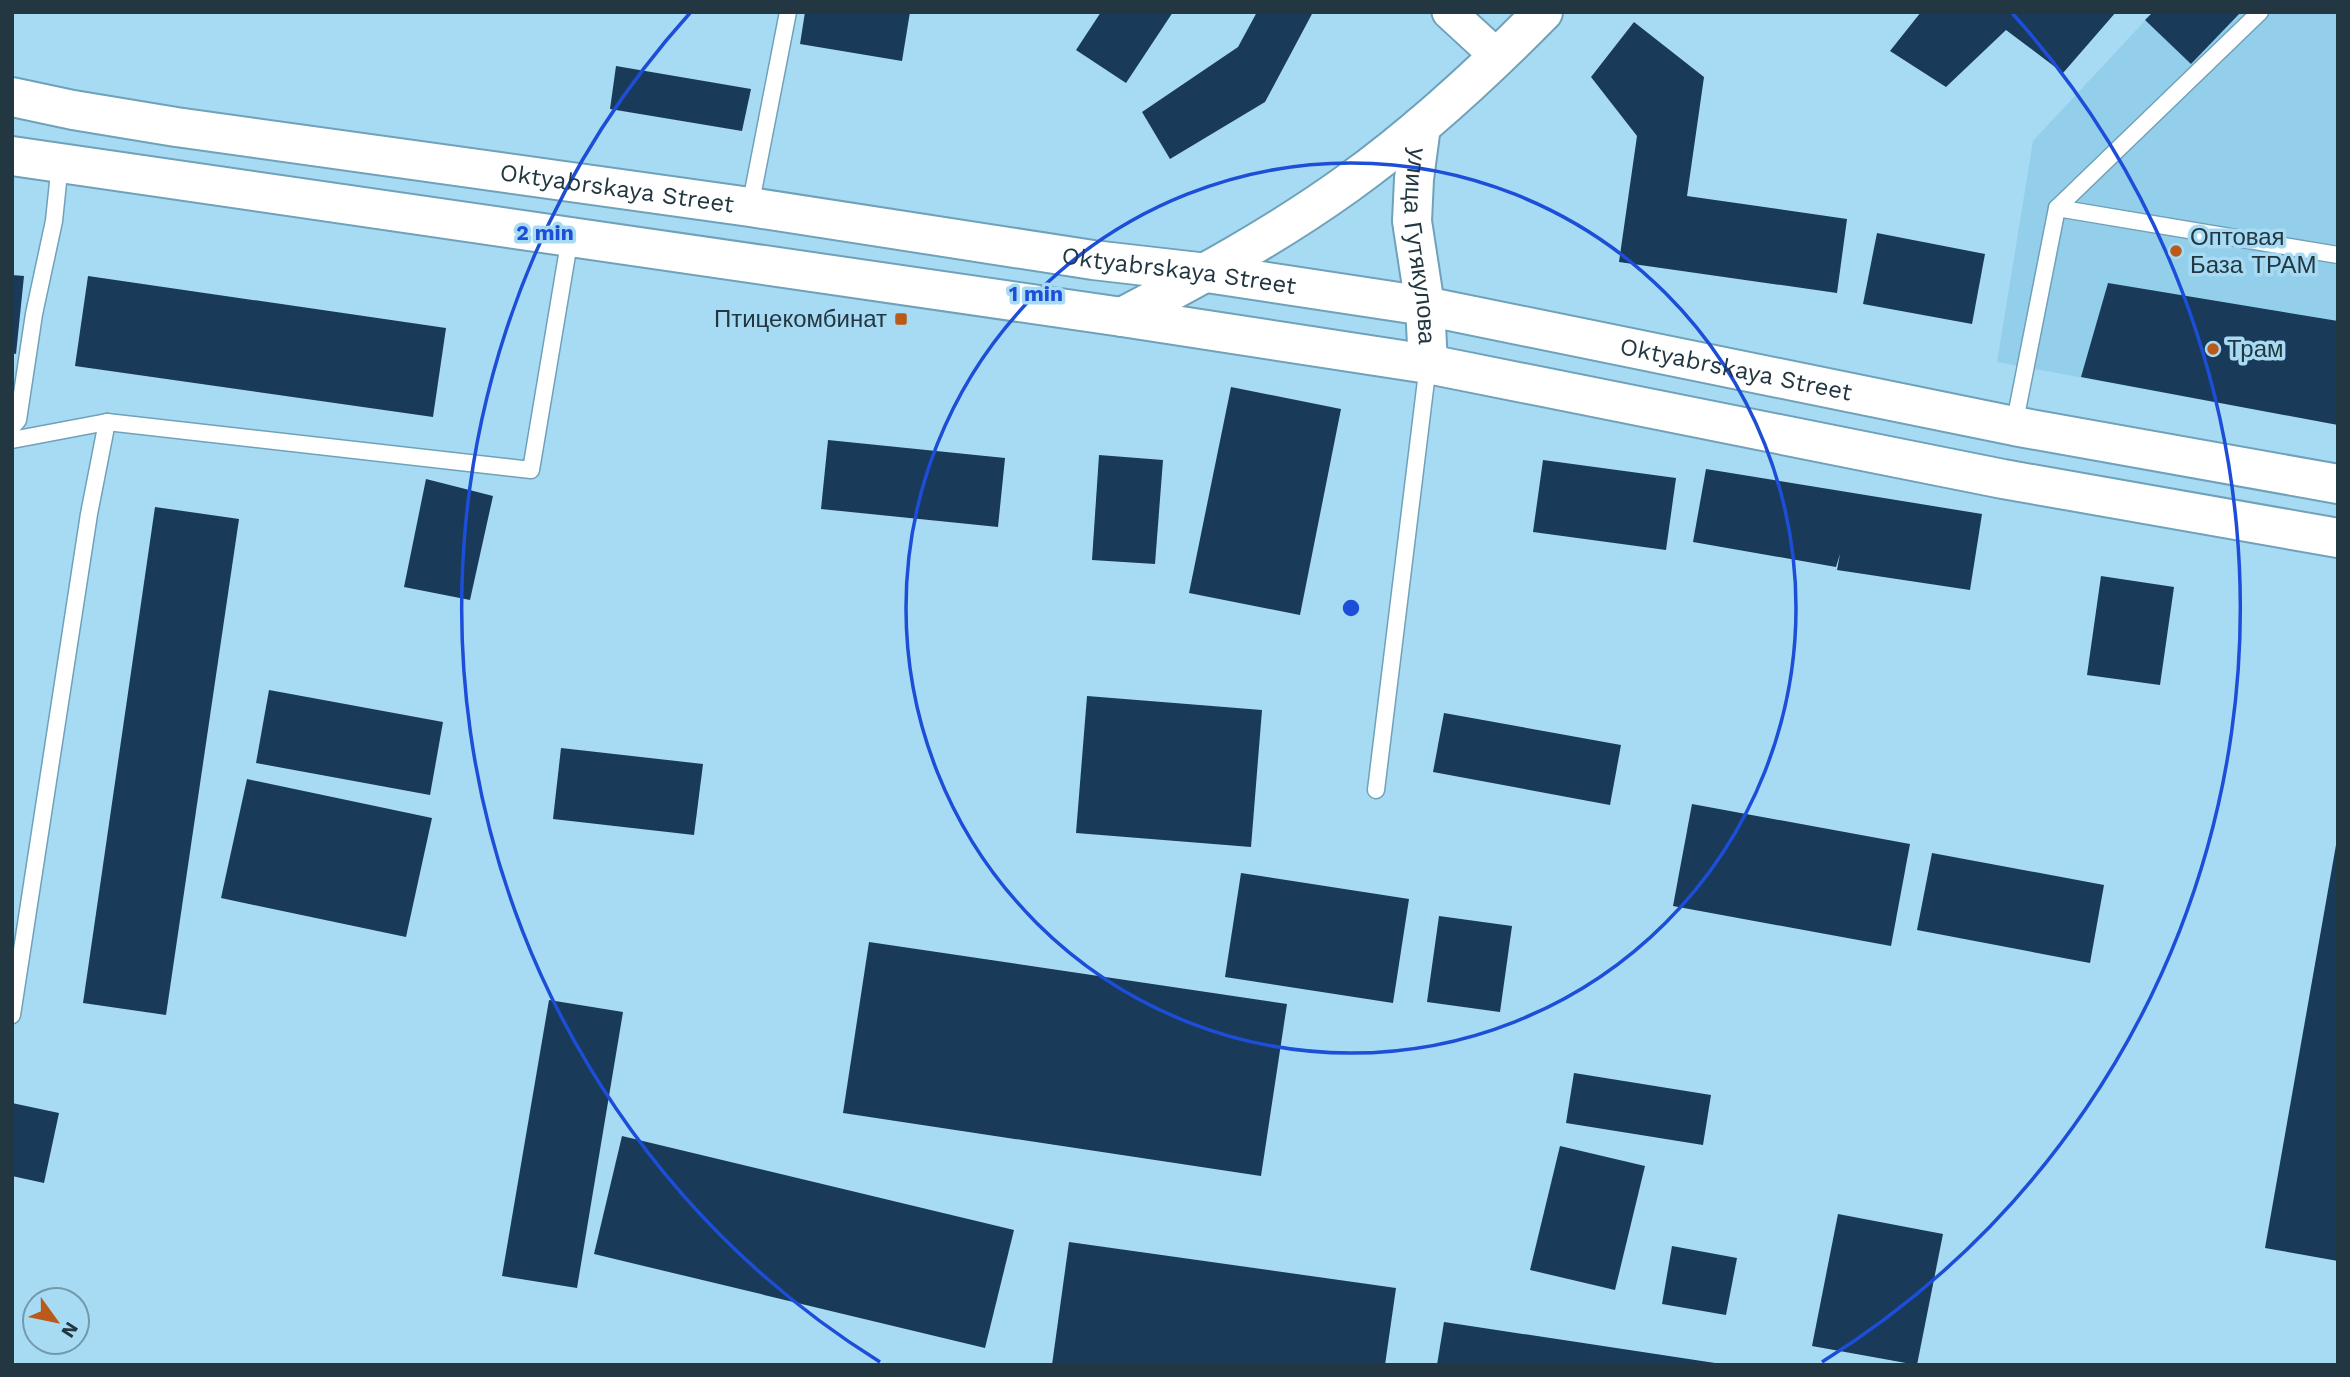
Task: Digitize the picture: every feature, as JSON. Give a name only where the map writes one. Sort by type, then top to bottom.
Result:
[{"type":"main road","name":"улица Гутякулова","points":[[1122,317],[1207,273],[1346,185],[1421,126],[1499,58],[1543,12]]},
{"type":"main road","name":"Oktyabrskaya Street","points":[[12,97],[163,125],[750,207],[1093,260],[1207,273],[1425,306],[2014,426],[2338,484]]},
{"type":"main road","name":"улица Гутякулова","points":[[1421,126],[1412,221],[1425,306],[1428,364]]},
{"type":"main road","points":[[12,156],[1428,364],[2003,479],[2338,538]]},
{"type":"street","points":[[1449,12],[1499,58]]},
{"type":"lane","points":[[750,207],[788,12]]},
{"type":"lane","points":[[2014,426],[2057,208],[2260,12]]},
{"type":"lane","points":[[12,427],[18,419],[34,314],[54,221],[60,163]]},
{"type":"lane","points":[[2057,208],[2338,255]]},
{"type":"lane","points":[[12,440],[107,422],[531,470],[570,237]]},
{"type":"lane","points":[[1376,790],[1428,364]]},
{"type":"lane","points":[[12,1015],[89,514],[107,422]]},
{"type":"shaded area","name":"Оптовая База ТРАМ","points":[[2153,12],[2338,12],[2338,425],[1997,362],[2033,141]]},
{"type":"building","points":[[805,12],[910,12],[902,61],[800,44]]},
{"type":"building","points":[[1101,12],[1173,12],[1126,83],[1076,50]]},
{"type":"building","points":[[1257,12],[1313,12],[1265,102],[1170,159],[1142,112],[1238,47]]},
{"type":"building","points":[[1921,12],[2116,12],[2063,73],[2006,30],[1946,87],[1890,51]]},
{"type":"building","points":[[2153,12],[2241,12],[2191,64],[2145,20]]},
{"type":"building","points":[[1634,22],[1704,77],[1687,196],[1847,219],[1837,293],[1619,262],[1637,136],[1591,77]]},
{"type":"building","points":[[616,66],[751,89],[742,131],[610,109]]},
{"type":"building","points":[[1877,233],[1985,254],[1972,324],[1863,304]]},
{"type":"building","points":[[12,275],[24,276],[16,354],[12,353]]},
{"type":"building","points":[[88,276],[446,328],[433,417],[75,366]]},
{"type":"building","name":"Трам","points":[[2108,283],[2338,321],[2338,425],[2081,377]]},
{"type":"building","points":[[1231,387],[1341,409],[1300,615],[1189,593]]},
{"type":"building","points":[[828,440],[1005,458],[998,527],[821,509]]},
{"type":"building","points":[[1099,455],[1163,460],[1155,564],[1092,560]]},
{"type":"building","points":[[1543,460],[1676,478],[1666,550],[1533,532]]},
{"type":"building","points":[[1706,469],[1982,514],[1970,590],[1837,570],[1840,554],[1836,567],[1693,542]]},
{"type":"building","points":[[426,479],[493,496],[470,600],[404,587]]},
{"type":"building","points":[[155,507],[239,519],[166,1015],[83,1003]]},
{"type":"building","points":[[2101,576],[2174,587],[2160,685],[2087,675]]},
{"type":"building","points":[[269,690],[443,722],[430,795],[256,763]]},
{"type":"building","points":[[1087,696],[1262,710],[1251,847],[1076,833]]},
{"type":"building","points":[[1444,713],[1621,745],[1610,805],[1433,772]]},
{"type":"building","points":[[561,748],[703,764],[694,835],[553,819]]},
{"type":"building","points":[[247,779],[432,818],[406,937],[221,898]]},
{"type":"building","points":[[1692,804],[1910,844],[1891,946],[1673,906]]},
{"type":"building","points":[[2338,845],[2338,1261],[2265,1248]]},
{"type":"building","points":[[1932,853],[2104,885],[2090,963],[1917,930]]},
{"type":"building","points":[[1241,873],[1409,899],[1393,1003],[1225,977]]},
{"type":"building","points":[[1439,916],[1512,926],[1500,1012],[1427,1002]]},
{"type":"building","points":[[869,942],[1287,1004],[1261,1176],[843,1113]]},
{"type":"building","points":[[549,1000],[623,1012],[577,1288],[502,1276]]},
{"type":"building","points":[[1574,1073],[1711,1095],[1703,1145],[1566,1123]]},
{"type":"building","points":[[12,1103],[59,1113],[44,1183],[12,1176]]},
{"type":"building","points":[[622,1136],[1014,1230],[985,1348],[594,1254]]},
{"type":"building","points":[[1560,1146],[1645,1166],[1615,1290],[1530,1270]]},
{"type":"building","points":[[1838,1214],[1943,1234],[1917,1365],[1812,1346]]},
{"type":"building","points":[[1069,1242],[1396,1288],[1385,1365],[1052,1365]]},
{"type":"building","points":[[1672,1246],[1737,1258],[1726,1315],[1662,1304]]},
{"type":"building","points":[[1444,1322],[1715,1363],[1715,1365],[1437,1365]]},
{"type":"place","name":"Оптовая База ТРАМ","points":[[2176,251]]},
{"type":"place","name":"Птицекомбинат","points":[[901,319]]},
{"type":"place","name":"Трам","points":[[2213,349]]}]
